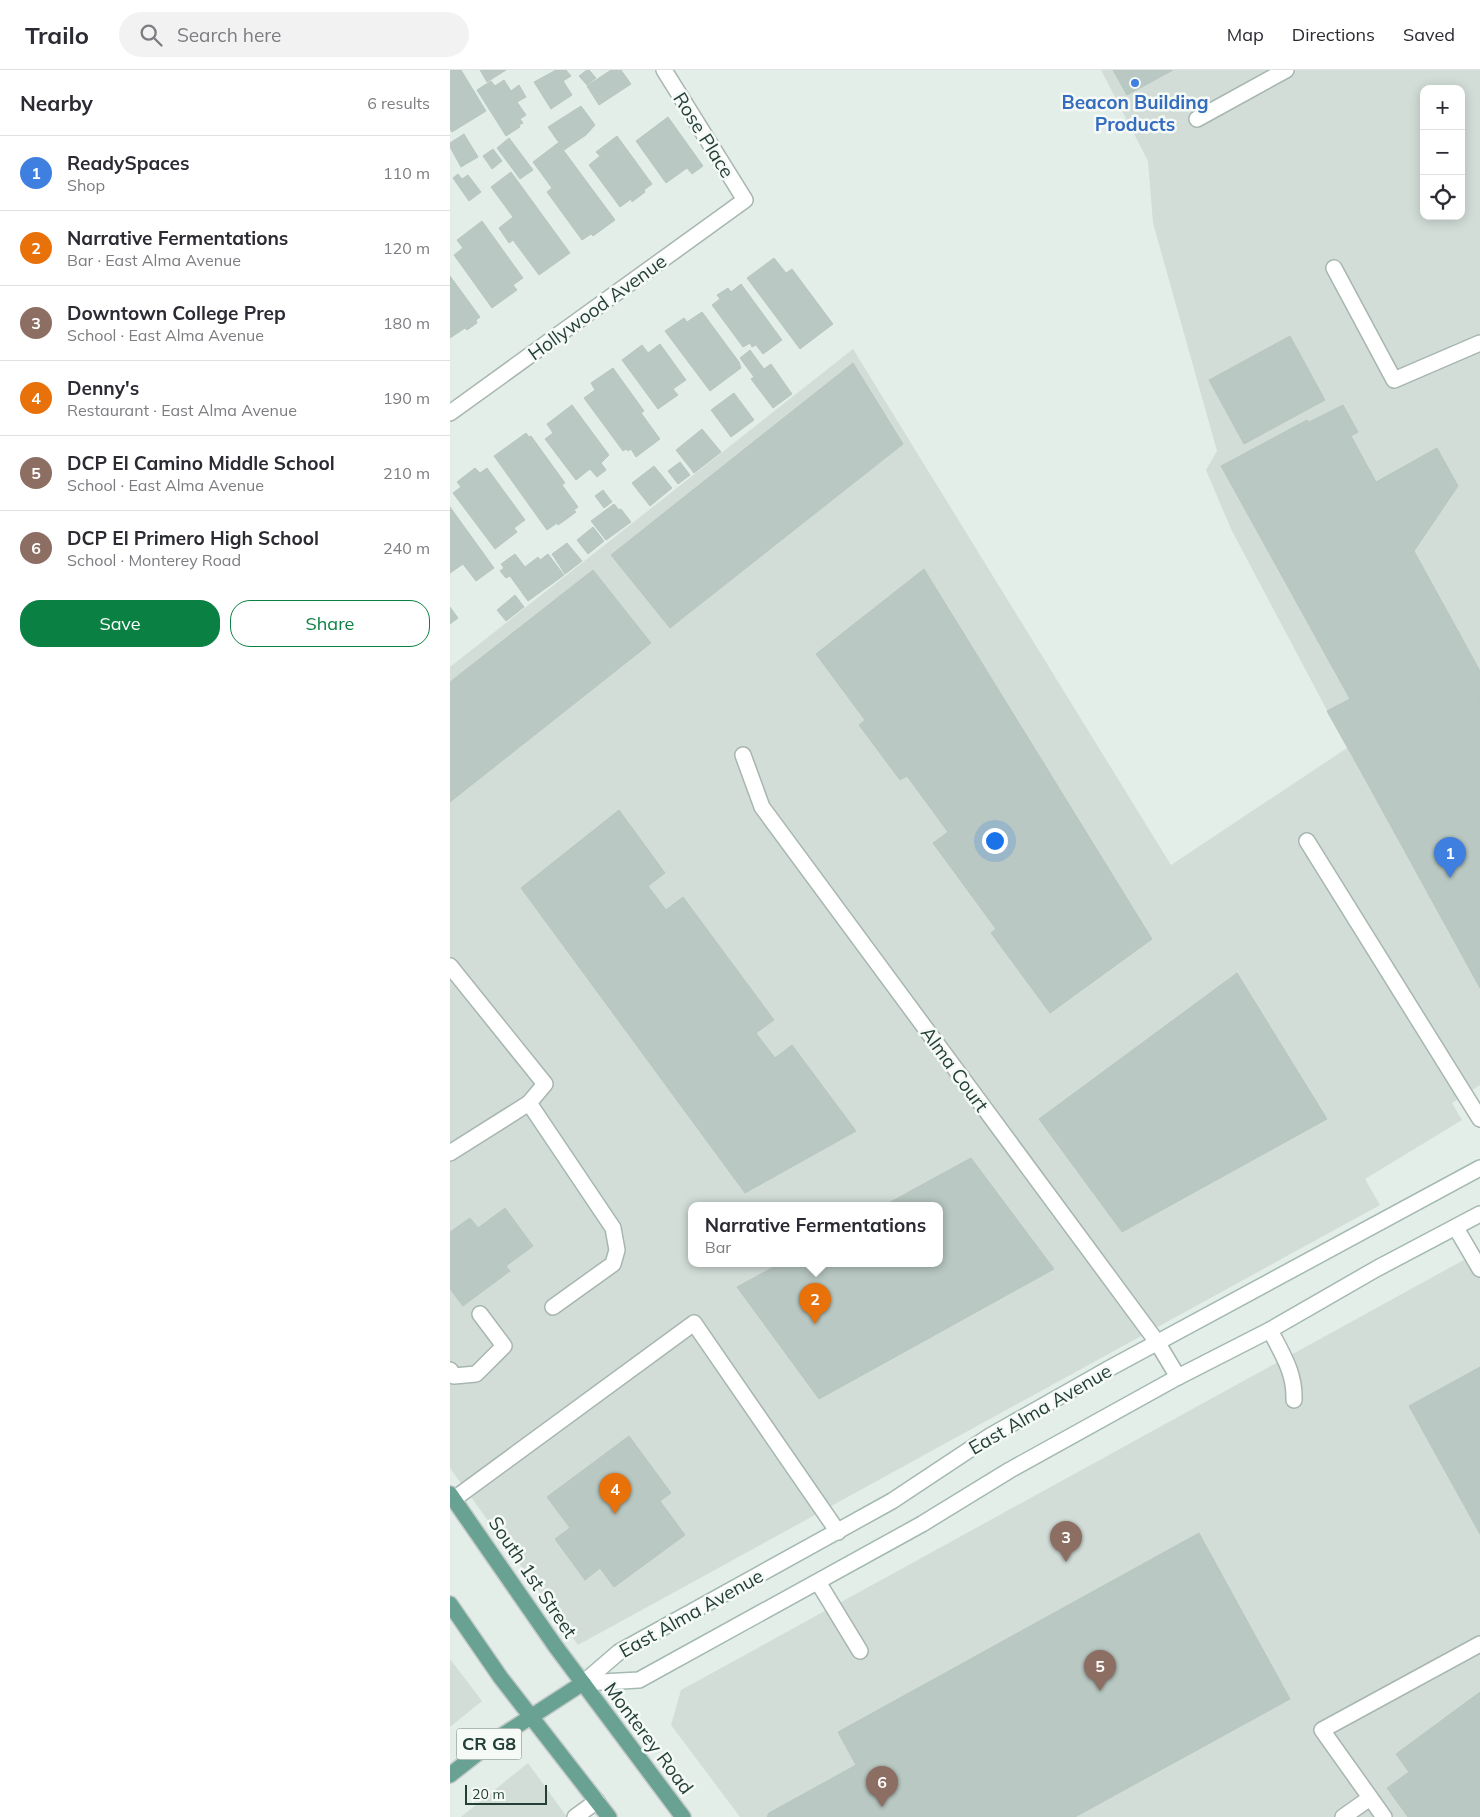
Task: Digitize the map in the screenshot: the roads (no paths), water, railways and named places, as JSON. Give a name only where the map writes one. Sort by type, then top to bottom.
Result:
[{"type":"main road","name":"Rose Place","points":[[664,70],[745,200]]},
{"type":"main road","points":[[1197,119],[1286,70]]},
{"type":"main road","name":"Hollywood Avenue","points":[[450,413],[745,200]]},
{"type":"main road","points":[[1334,268],[1394,380],[1480,343]]},
{"type":"main road","name":"Alma Court","points":[[743,755],[762,807],[1158,1342],[1178,1377]]},
{"type":"main road","points":[[1307,841],[1480,1119]]},
{"type":"main road","points":[[450,966],[545,1084],[529,1103],[450,1153]]},
{"type":"main road","points":[[529,1103],[613,1228],[617,1250],[613,1264],[553,1307]]},
{"type":"main road","name":"East Alma Avenue","points":[[583,1684],[619,1652],[892,1501],[990,1436],[1158,1342],[1480,1168]]},
{"type":"main road","name":"East Alma Avenue","points":[[583,1684],[639,1680],[922,1524],[1010,1470],[1178,1377],[1270,1330],[1376,1268],[1480,1214]]},
{"type":"main road","points":[[1456,1228],[1480,1269]]},
{"type":"main road","points":[[450,1370],[454,1376],[476,1374],[504,1346],[480,1314]]},
{"type":"main road","points":[[452,1496],[694,1323],[838,1532]]},
{"type":"main road","points":[[1270,1330],[1291,1371],[1295,1385],[1294,1400]]},
{"type":"main road","name":"South 1st Street","points":[[452,1496],[583,1684]]},
{"type":"main road","points":[[818,1582],[860,1651]]},
{"type":"main road","points":[[450,1604],[501,1678],[609,1817]]},
{"type":"main road","points":[[1384,1817],[1322,1730],[1480,1644]]},
{"type":"main road","name":"CR G8","points":[[450,1776],[492,1742],[583,1684]]},
{"type":"main road","name":"Monterey Road","points":[[583,1684],[683,1817]]},
{"type":"main road","points":[[1343,1817],[1370,1798]]},
{"type":"main road","points":[[575,1817],[597,1801]]},
{"type":"place","name":"Beacon Building Products","points":[[1135,83]]},
{"type":"place","name":"ReadySpaces","points":[[1450,878]]},
{"type":"place","name":"Narrative Fermentations","points":[[815,1324]]},
{"type":"place","name":"Denny's","points":[[615,1514]]},
{"type":"place","name":"Downtown College Prep","points":[[1066,1562]]},
{"type":"place","name":"DCP El Camino Middle School","points":[[1100,1691]]},
{"type":"place","name":"DCP El Primero High School","points":[[882,1807]]}]
